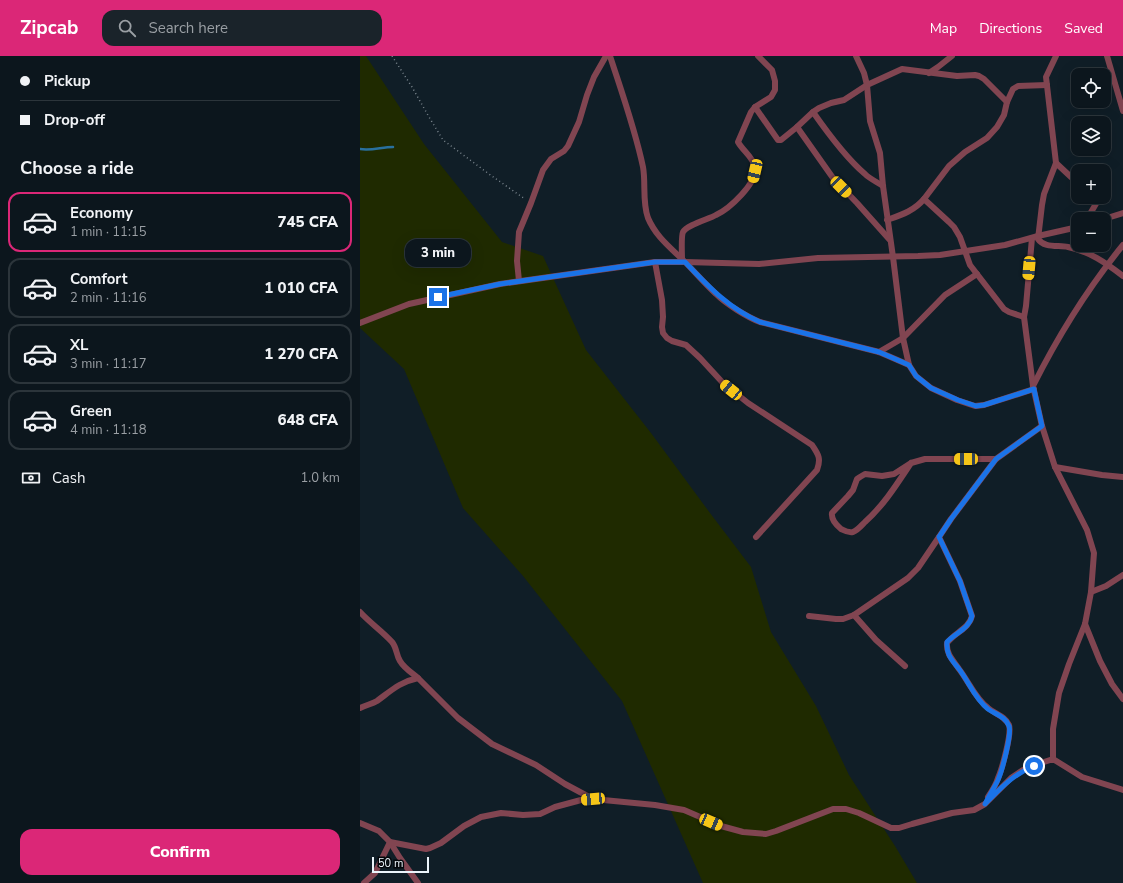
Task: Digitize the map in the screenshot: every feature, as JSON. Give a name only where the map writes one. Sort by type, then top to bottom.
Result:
[{"type":"street","points":[[519,281],[517,261],[520,232],[543,170],[552,159],[564,151],[568,146],[579,122],[594,77],[606,56]]},
{"type":"street","points":[[610,56],[637,144],[643,169],[645,202],[648,217],[659,237],[665,244],[718,296],[750,318],[760,322],[879,352],[909,365]]},
{"type":"street","points":[[683,260],[683,232],[699,222],[716,215],[733,204],[754,179],[755,165],[738,142],[751,112],[755,107],[772,97],[776,82],[772,70],[758,56]]},
{"type":"street","points":[[856,56],[864,73],[867,85],[870,121],[880,153],[887,220],[903,338],[909,365],[916,376],[931,388],[976,406],[984,405],[1034,388],[1055,344],[1108,264],[1123,245]]},
{"type":"street","points":[[929,73],[952,56]]},
{"type":"street","points":[[1053,759],[1053,729],[1059,693],[1068,664],[1085,624],[1091,592],[1094,553],[1086,530],[1055,467],[1042,426],[1034,388],[1024,317],[1035,237],[1044,194],[1056,163],[1046,77],[1056,56]]},
{"type":"street","points":[[1107,56],[1123,111]]},
{"type":"street","points":[[755,107],[778,140],[782,140],[813,112],[830,103],[844,100],[867,85],[902,69],[957,76],[979,76],[984,79],[1007,102]]},
{"type":"street","points":[[887,220],[910,211],[924,199],[949,166],[987,138],[997,127],[1004,115],[1007,102],[1014,89],[1018,86],[1046,85]]},
{"type":"street","points":[[813,112],[856,167],[866,176],[883,186]]},
{"type":"street","points":[[797,127],[833,178],[890,240]]},
{"type":"street","points":[[1056,163],[1071,177]]},
{"type":"street","points":[[924,199],[954,228],[960,237],[970,264],[1004,309],[1024,317]]},
{"type":"street","points":[[1111,217],[1123,213]]},
{"type":"street","points":[[360,323],[409,304],[493,285],[655,262],[683,260],[759,264],[818,258],[940,255],[1005,245],[1071,229]]},
{"type":"street","points":[[1035,237],[1043,244],[1085,251],[1108,264],[1123,276]]},
{"type":"street","points":[[655,262],[662,300],[663,333],[667,338],[686,345],[723,383],[748,403],[812,445],[818,453],[820,462],[817,470],[756,537]]},
{"type":"street","points":[[879,352],[903,338],[945,295],[977,274]]},
{"type":"street","points":[[809,616],[843,619],[854,615],[908,578],[918,568],[951,519],[996,459],[1042,426]]},
{"type":"street","points":[[911,463],[887,499],[857,530],[846,532],[833,520],[831,517],[832,513],[853,490],[860,476],[865,474],[882,476],[894,474],[911,463],[925,459],[996,459]]},
{"type":"street","points":[[1055,467],[1102,475],[1123,476]]},
{"type":"street","points":[[939,537],[960,581],[972,616],[971,622],[947,642],[947,653],[965,677],[978,698],[988,709],[999,715],[1007,722],[1010,727],[998,779],[985,804]]},
{"type":"street","points":[[1091,592],[1106,586],[1123,575]]},
{"type":"street","points":[[360,612],[393,642],[397,650],[397,656],[403,666],[418,678],[458,718],[492,744],[536,765],[565,784],[593,799]]},
{"type":"street","points":[[854,615],[876,640],[905,666]]},
{"type":"street","points":[[1085,624],[1100,661],[1112,684],[1123,699]]},
{"type":"street","points":[[360,708],[377,701],[399,684],[418,678]]},
{"type":"street","points":[[390,842],[426,849],[441,843],[464,826],[481,817],[501,813],[522,816],[540,814],[555,807],[581,800],[593,799],[655,805],[684,810],[721,826],[743,832],[766,834],[833,809],[846,809],[859,813],[891,828],[899,828],[952,813],[974,810],[985,804],[1011,778],[1023,770],[1053,759],[1082,776],[1123,790]]},
{"type":"street","points":[[360,823],[379,832],[390,842],[418,883]]},
{"type":"street","points":[[364,883],[375,873],[390,842]]},
{"type":"path","points":[[392,56],[444,140],[531,203]]},
{"type":"green space","points":[[360,56],[366,56],[424,144],[502,242],[543,256],[586,350],[651,433],[751,567],[771,632],[816,706],[849,775],[917,883],[703,883],[622,701],[523,576],[463,508],[404,369],[360,328]]},
{"type":"waterway","points":[[360,149],[368,150],[393,147]]},
{"type":"route","points":[[438,297],[500,284],[542,278],[655,262],[685,262],[718,296],[750,318],[760,322],[879,352],[909,365],[916,376],[931,388],[958,400],[976,406],[984,405],[1034,389],[1042,426],[996,459],[939,537],[960,581],[972,616],[971,622],[947,642],[947,653],[965,677],[978,698],[988,709],[999,715],[1007,722],[1010,727],[998,779],[985,804],[1011,778],[1023,770],[1034,766]]}]
